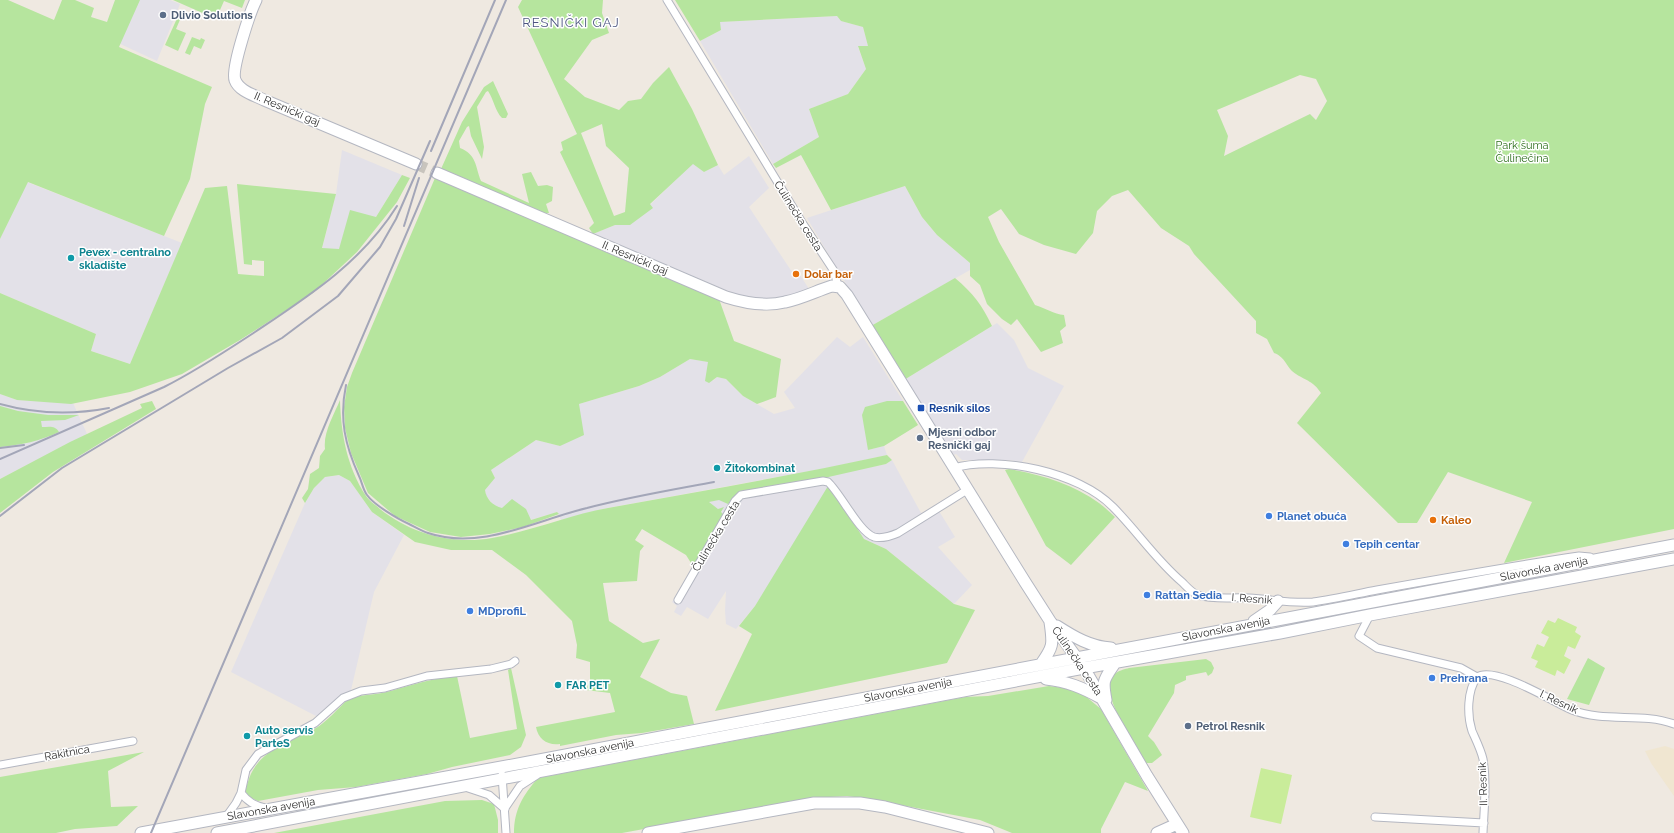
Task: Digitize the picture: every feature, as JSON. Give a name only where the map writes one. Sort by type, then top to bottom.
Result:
[{"type":"main road","name":"II. Resnički gaj","points":[[255,1],[235,66],[234,79],[240,87],[246,92],[264,100],[416,164]]},
{"type":"main road","name":"II. Resnički gaj","points":[[437,173],[726,297],[744,302],[771,304],[784,303],[828,287],[838,286]]},
{"type":"main road","name":"Čulinečka cesta","points":[[838,286],[847,295],[953,468],[1050,621],[1084,668],[1143,770],[1180,829]]},
{"type":"main road","name":"Slavonska avenija","points":[[141,833],[502,767],[1674,545]]},
{"type":"main road","name":"Slavonska avenija","points":[[217,833],[1036,679],[1084,668],[1280,634],[1370,615],[1674,559]]},
{"type":"main road","points":[[1251,624],[1270,610],[1278,601]]},
{"type":"main road","points":[[1050,621],[1067,633],[1086,642],[1100,647],[1126,649]]},
{"type":"main road","points":[[1041,664],[1050,652],[1052,645],[1050,621]]},
{"type":"main road","points":[[1105,703],[1104,682],[1106,676],[1115,663]]},
{"type":"main road","points":[[1036,679],[1057,680],[1070,683],[1085,689],[1105,703]]},
{"type":"main road","points":[[648,833],[688,829],[814,803],[860,803],[988,833]]},
{"type":"main road","points":[[1156,833],[1180,829]]},
{"type":"street","name":"Čulinečka cesta","points":[[668,0],[799,217],[834,271],[838,286]]},
{"type":"street","name":"I. Resnik","points":[[953,468],[970,464],[1009,464],[1058,475],[1080,485],[1113,506],[1153,554],[1172,574],[1196,594],[1211,598],[1248,598],[1314,602],[1495,569],[1579,556],[1596,559]]},
{"type":"street","name":"Čulinečka cesta","points":[[678,600],[735,501],[741,495],[823,481],[828,482],[865,531],[874,537],[886,538],[898,533],[968,490]]},
{"type":"street","name":"I. Resnik","points":[[1370,615],[1359,636],[1377,648],[1461,668],[1477,677],[1485,674],[1511,681],[1572,710],[1586,714],[1605,717],[1647,718],[1674,724]]},
{"type":"street","points":[[226,817],[241,793],[246,770],[258,754],[315,723],[343,698],[350,694],[385,688],[428,676],[503,667],[515,661]]},
{"type":"street","name":"II. Resnik","points":[[1477,677],[1470,692],[1470,715],[1472,729],[1483,759],[1483,833]]},
{"type":"street","name":"Rakitnica","points":[[0,765],[133,741]]},
{"type":"street","points":[[502,767],[506,833]]},
{"type":"street","name":"Slavonska avenija","points":[[464,787],[489,795],[505,809],[520,786],[541,773]]},
{"type":"street","points":[[241,793],[247,801],[254,805],[268,809]]},
{"type":"street","name":"II. Resnik","points":[[1375,817],[1484,823]]},
{"type":"shaded area","points":[[134,0],[170,0],[180,4],[157,61],[116,42]]},
{"type":"shaded area","points":[[837,16],[841,21],[863,27],[868,46],[858,47],[866,69],[848,94],[809,109],[819,137],[773,164],[700,41],[721,30],[719,22]]},
{"type":"shaded area","points":[[342,150],[402,175],[376,217],[340,249],[322,249],[336,194]]},
{"type":"shaded area","points":[[749,156],[769,188],[749,207],[796,278],[800,275],[809,289],[770,299],[738,295],[650,260],[593,234],[615,225],[630,224],[652,208],[650,205],[693,163],[704,172],[718,165],[724,175]]},
{"type":"shaded area","points":[[27,182],[182,243],[130,364],[91,351],[96,334],[0,293],[0,239]]},
{"type":"shaded area","points":[[905,186],[922,217],[937,235],[970,263],[970,270],[871,326],[807,218]]},
{"type":"shaded area","points":[[997,323],[1014,340],[1028,368],[1064,386],[1022,462],[1008,460],[962,460],[956,454],[954,455],[904,380]]},
{"type":"shaded area","points":[[837,337],[850,347],[863,337],[903,401],[887,401],[868,450],[884,446],[887,455],[827,468],[607,508],[561,520],[557,512],[530,520],[495,507],[486,496],[485,490],[495,478],[491,470],[536,440],[560,446],[579,404],[639,386],[660,377],[690,359],[709,362],[713,381],[717,377],[726,379],[743,396],[774,414],[795,408],[784,392]]},
{"type":"shaded area","points":[[0,394],[17,400],[73,403],[87,434],[0,479]]},
{"type":"shaded area","points":[[892,460],[921,513],[939,511],[955,537],[938,547],[972,585],[954,604],[886,549],[864,539],[831,488],[755,606],[736,629],[726,624],[726,591],[708,619],[687,607],[681,616],[674,612],[677,606],[672,602],[697,563],[722,513],[723,508],[718,509],[708,502],[734,497],[741,493],[886,464]]},
{"type":"shaded area","points":[[339,475],[350,481],[372,512],[404,535],[374,592],[351,690],[337,699],[318,717],[231,672],[305,503],[314,488],[325,477]]},
{"type":"shaded area","points":[[1665,746],[1674,749],[1674,796],[1651,763],[1645,751]]},
{"type":"green space","points":[[0,0],[8,0],[54,20],[62,0],[75,0],[94,8],[91,17],[107,22],[115,0],[140,0],[119,47],[212,87],[205,104],[190,179],[164,236],[28,182],[0,239]]},
{"type":"green space","points":[[173,0],[245,0],[242,8],[224,1],[216,19]]},
{"type":"green space","points":[[522,0],[603,0],[602,13],[609,33],[592,40],[564,79],[585,97],[619,110],[628,101],[641,99],[653,83],[669,67],[692,109],[718,165],[704,172],[693,164],[650,204],[653,208],[630,225],[615,225],[593,234],[589,228],[594,223],[560,152],[563,150],[561,142],[577,134],[518,7]],"holes":[[[602,124],[606,146],[629,168],[625,212],[614,216],[581,133]]]},
{"type":"green space","name":"Park šuma Čulinečina","points":[[675,0],[1674,0],[1674,529],[1504,563],[1532,502],[1448,472],[1417,523],[1398,523],[1297,423],[1321,393],[1318,389],[1312,383],[1293,372],[1281,357],[1274,353],[1267,339],[1256,333],[1256,321],[1194,254],[1189,246],[1161,228],[1128,190],[1112,196],[1097,211],[1093,233],[1076,254],[1044,245],[1019,234],[1001,209],[988,217],[999,242],[1035,305],[1064,315],[1066,326],[1060,331],[1063,343],[1041,352],[1017,319],[1011,325],[1002,319],[987,304],[980,285],[970,276],[970,263],[937,235],[922,217],[905,186],[831,210],[801,155],[776,168],[773,164],[819,137],[809,109],[848,94],[866,69],[858,46],[868,46],[863,27],[841,21],[837,16],[720,22],[721,30],[700,41]],"holes":[[[1300,75],[1316,79],[1327,101],[1316,120],[1310,114],[1224,156],[1228,136],[1217,110]]]},
{"type":"green space","points":[[179,14],[182,15],[176,29],[186,33],[178,51],[165,45]]},
{"type":"green space","points":[[192,37],[205,40],[201,49],[194,46],[190,55],[185,53]]},
{"type":"green space","points":[[493,81],[508,114],[506,118],[502,118],[488,91],[486,92],[477,107],[484,147],[482,159],[471,136],[469,126],[459,141],[460,148],[470,154],[473,158],[481,181],[529,203],[522,174],[531,172],[538,186],[547,185],[553,187],[552,201],[546,204],[549,213],[542,213],[441,169],[462,122],[484,87]]},
{"type":"green space","points":[[402,175],[410,178],[397,202],[357,252],[313,293],[240,340],[182,374],[130,392],[71,404],[17,400],[0,394],[0,293],[96,334],[91,351],[130,364],[205,188],[227,186],[238,274],[264,276],[264,261],[252,260],[252,265],[244,264],[237,184],[336,194],[322,248],[339,249],[350,210],[376,217]]},
{"type":"green space","points":[[435,178],[719,299],[734,341],[781,359],[776,397],[757,404],[743,396],[726,379],[717,377],[709,383],[705,381],[708,362],[690,359],[660,377],[639,386],[579,404],[584,435],[560,446],[536,440],[491,470],[495,478],[485,490],[490,502],[496,506],[502,508],[512,499],[526,509],[531,520],[557,512],[559,514],[523,527],[490,534],[461,537],[430,532],[395,516],[368,493],[351,453],[345,428],[344,407],[347,387],[352,373]]},
{"type":"green space","points":[[955,278],[976,300],[985,312],[992,326],[904,380],[871,326]]},
{"type":"green space","points":[[340,400],[346,450],[354,474],[367,498],[392,518],[405,525],[433,536],[462,540],[477,540],[507,535],[593,511],[887,455],[892,460],[886,464],[824,478],[741,493],[734,497],[728,504],[719,500],[709,502],[718,509],[724,507],[721,512],[723,514],[697,563],[691,563],[686,555],[642,529],[635,540],[644,546],[640,551],[637,581],[603,583],[609,621],[643,643],[660,639],[640,677],[671,693],[687,696],[694,724],[642,733],[616,735],[560,746],[560,744],[551,744],[544,741],[539,735],[536,727],[615,712],[610,693],[586,690],[590,680],[590,662],[576,658],[577,645],[572,621],[526,575],[492,550],[451,550],[415,542],[372,512],[350,481],[339,475],[325,477],[314,488],[305,503],[302,498],[308,489],[310,474],[319,468],[320,456],[325,449],[327,430]]},
{"type":"green space","points":[[152,401],[156,409],[53,472],[0,513],[0,479],[70,442],[142,408],[140,404]]},
{"type":"green space","points":[[887,401],[903,401],[918,425],[884,446],[868,450],[862,415],[865,407]]},
{"type":"green space","points":[[0,406],[18,411],[48,415],[79,415],[65,420],[41,421],[42,427],[54,427],[59,432],[30,442],[0,447]]},
{"type":"green space","points":[[1009,469],[1044,477],[1067,485],[1089,496],[1115,517],[1071,565],[1046,546],[1005,470]]},
{"type":"green space","points":[[828,486],[831,488],[864,539],[886,549],[954,604],[975,610],[947,663],[715,711],[752,634],[739,626],[755,606]]},
{"type":"green space","points":[[1558,618],[1577,627],[1575,632],[1581,636],[1575,649],[1568,646],[1564,656],[1571,660],[1564,674],[1557,670],[1555,676],[1535,667],[1538,661],[1531,658],[1537,644],[1544,647],[1549,637],[1541,633],[1548,620],[1555,623]]},
{"type":"green space","points":[[1588,658],[1605,668],[1589,705],[1567,699]]},
{"type":"green space","points":[[1206,659],[1211,662],[1214,668],[1212,673],[1208,676],[1206,672],[1186,676],[1186,680],[1175,685],[1174,693],[1148,736],[1154,742],[1162,755],[1152,763],[1145,763],[1122,724],[1112,702],[1109,684],[1111,677],[1119,671],[1129,668]]},
{"type":"green space","points":[[511,668],[526,735],[521,747],[510,755],[452,767],[427,774],[356,787],[318,790],[258,801],[247,796],[246,787],[252,771],[258,762],[276,748],[320,726],[348,699],[352,698],[382,693],[428,681],[457,676],[470,738],[517,729],[508,670]]},
{"type":"green space","points":[[1049,686],[1078,690],[1101,709],[1148,791],[1125,782],[1101,829],[1101,833],[1012,833],[980,820],[847,796],[813,798],[622,833],[514,833],[514,825],[520,803],[538,778],[965,697],[988,696]]},
{"type":"green space","points":[[144,752],[108,771],[111,807],[138,806],[117,826],[75,829],[56,833],[0,833],[0,777]]},
{"type":"green space","points":[[1261,768],[1292,775],[1281,824],[1250,817]]},
{"type":"green space","points":[[482,800],[494,804],[498,820],[498,833],[274,833],[445,801]]},
{"type":"tunnel","points":[[416,164],[437,173]]},
{"type":"railway","points":[[431,151],[495,0]]},
{"type":"railway","points":[[151,833],[506,0]]},
{"type":"railway","points":[[0,516],[62,468],[228,368],[282,338],[338,296],[380,247],[396,219],[430,141]]},
{"type":"railway","points":[[404,226],[419,178]]},
{"type":"railway","points":[[0,459],[164,387],[222,354],[295,305],[351,261],[368,244],[397,206]]},
{"type":"railway","points":[[346,385],[343,421],[347,443],[366,493],[370,499],[386,511],[404,522],[428,533],[448,538],[488,536],[508,532],[568,513],[603,504],[714,482]]},
{"type":"railway","points":[[0,404],[41,412],[81,412],[109,408]]},
{"type":"railway","points":[[0,448],[24,445]]},
{"type":"place","name":"Dlivio Solutions","points":[[163,15]]},
{"type":"place","name":"Pevex - centralno skladište","points":[[71,258]]},
{"type":"place","name":"Dolar bar","points":[[796,274]]},
{"type":"place","name":"Resnik silos","points":[[921,408]]},
{"type":"place","name":"Mjesni odbor Resnički gaj","points":[[920,438]]},
{"type":"place","name":"Žitokombinat","points":[[717,468]]},
{"type":"place","name":"Planet obuća","points":[[1269,516]]},
{"type":"place","name":"Kaleo","points":[[1433,520]]},
{"type":"place","name":"Tepih centar","points":[[1346,544]]},
{"type":"place","name":"Rattan Sedia","points":[[1147,595]]},
{"type":"place","name":"MDprofiL","points":[[470,611]]},
{"type":"place","name":"Prehrana","points":[[1432,678]]},
{"type":"place","name":"FAR PET","points":[[558,685]]},
{"type":"place","name":"Petrol Resnik","points":[[1188,726]]},
{"type":"place","name":"Auto servis ParteS","points":[[247,736]]},
{"type":"district","name":"RESNIČKI GAJ","points":[[571,22]]}]
